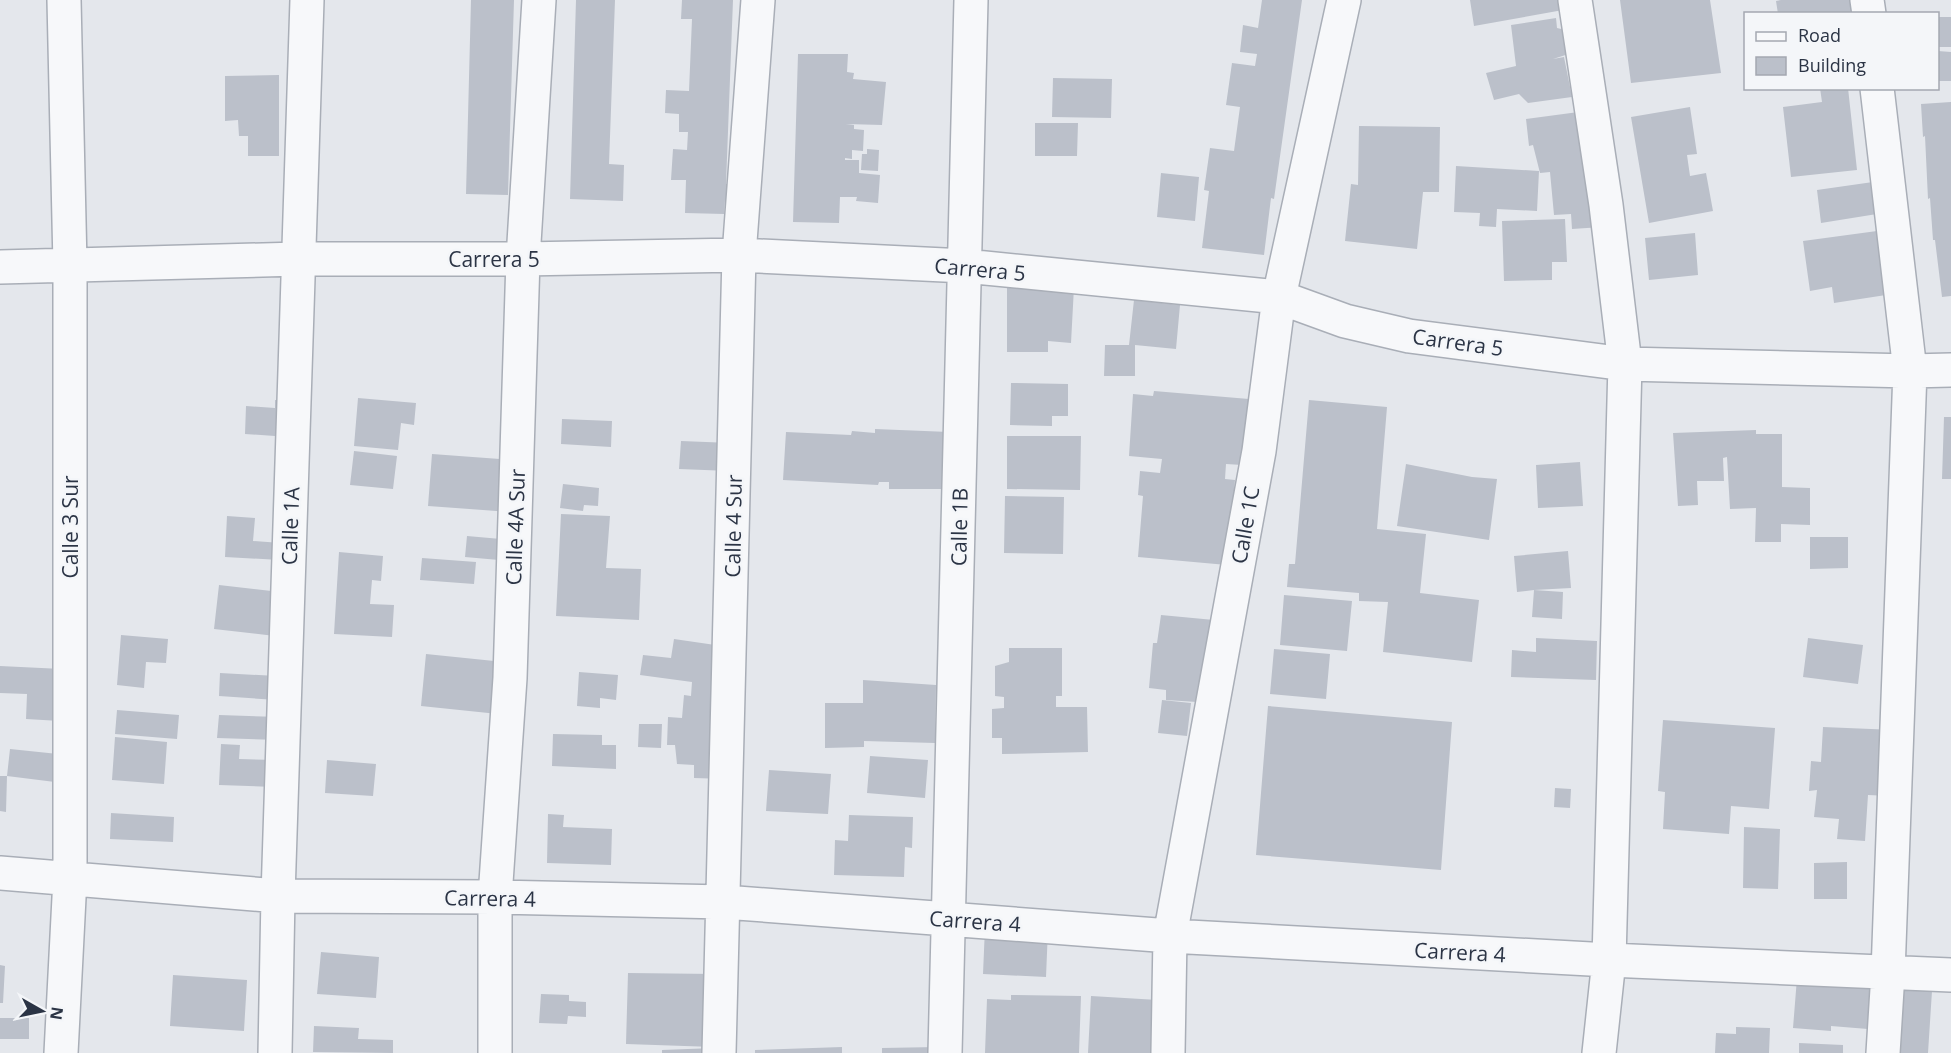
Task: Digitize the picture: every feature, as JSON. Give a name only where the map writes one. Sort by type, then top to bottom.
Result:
[{"type":"street","name":"Calle 3 Sur","points":[[61,1053],[70,878],[70,265],[64,0]]},
{"type":"street","name":"Calle 1A","points":[[275,1053],[307,0]]},
{"type":"street","name":"Calle 4A Sur","points":[[495,1053],[495,897],[510,678],[523,260],[539,0]]},
{"type":"street","name":"Calle 4 Sur","points":[[719,1053],[739,255],[758,0]]},
{"type":"street","name":"Calle 1B","points":[[945,1053],[971,0]]},
{"type":"street","name":"Calle 1C","points":[[1168,1053],[1170,936],[1259,451],[1279,297],[1344,0]]},
{"type":"street","points":[[1575,0],[1606,205],[1625,364],[1609,960],[1599,1053]]},
{"type":"street","points":[[1877,90],[1910,371],[1888,973],[1883,1053]]},
{"type":"street","name":"Carrera 5","points":[[0,267],[298,259],[523,260],[739,255],[965,266],[1279,297],[1345,321],[1409,336],[1625,364],[1951,370]]},
{"type":"street","name":"Carrera 4","points":[[0,873],[278,896],[495,897],[724,902],[1170,936],[1609,960],[1951,975]]},
{"type":"building","points":[[471,0],[514,0],[508,195],[466,194]]},
{"type":"building","points":[[576,0],[615,0],[609,164],[624,165],[623,201],[570,199]]},
{"type":"building","points":[[682,0],[733,0],[726,184],[734,184],[733,201],[725,200],[724,214],[685,213],[686,180],[671,180],[673,149],[687,150],[688,132],[679,132],[679,114],[665,113],[666,90],[689,91],[692,19],[681,19]]},
{"type":"building","points":[[1262,0],[1302,0],[1264,255],[1202,248],[1209,191],[1204,190],[1210,148],[1234,151],[1240,107],[1226,105],[1232,63],[1255,66],[1257,54],[1240,52],[1243,25],[1258,28]]},
{"type":"building","points":[[1470,0],[1561,0],[1563,10],[1474,26]]},
{"type":"building","points":[[1620,0],[1710,0],[1721,73],[1631,83]]},
{"type":"building","points":[[1852,0],[1854,12],[1778,12],[1776,1]]},
{"type":"building","points":[[1939,17],[1951,17],[1951,47],[1939,47]]},
{"type":"building","points":[[1556,18],[1557,28],[1574,32],[1578,51],[1553,59],[1564,57],[1572,97],[1528,103],[1519,94],[1494,100],[1486,73],[1516,66],[1511,25]]},
{"type":"building","points":[[1939,51],[1951,52],[1951,81],[1939,81]]},
{"type":"building","points":[[798,54],[848,54],[847,72],[854,73],[853,79],[886,82],[882,125],[846,124],[854,125],[854,129],[864,130],[863,151],[852,150],[852,159],[845,158],[845,160],[859,160],[859,173],[880,175],[878,203],[856,201],[857,197],[840,197],[839,223],[793,222]]},
{"type":"building","points":[[279,75],[279,156],[248,156],[248,136],[239,136],[238,120],[225,121],[225,76]]},
{"type":"building","points":[[1053,78],[1112,79],[1111,118],[1052,117]]},
{"type":"building","points":[[1820,90],[1848,90],[1857,170],[1791,177],[1783,107],[1822,102]]},
{"type":"building","points":[[1951,102],[1951,296],[1942,297],[1935,240],[1933,240],[1930,198],[1928,199],[1921,104]]},
{"type":"building","points":[[1690,107],[1697,154],[1687,155],[1690,176],[1706,173],[1713,211],[1649,223],[1631,117]]},
{"type":"building","points":[[1586,111],[1602,227],[1572,229],[1571,214],[1554,215],[1550,172],[1540,173],[1533,145],[1529,146],[1526,119]]},
{"type":"building","points":[[1035,123],[1078,123],[1077,156],[1035,156]]},
{"type":"building","points":[[1359,126],[1440,127],[1439,192],[1423,192],[1417,249],[1345,241],[1351,184],[1358,185]]},
{"type":"building","points":[[867,149],[879,150],[878,171],[861,170],[862,154],[867,154]]},
{"type":"building","points":[[1456,166],[1539,171],[1537,211],[1497,209],[1496,227],[1479,226],[1480,213],[1454,212]]},
{"type":"building","points":[[1161,173],[1199,177],[1195,221],[1157,217]]},
{"type":"building","points":[[1873,182],[1877,214],[1821,223],[1817,190]]},
{"type":"building","points":[[1565,219],[1567,262],[1552,262],[1552,280],[1504,281],[1502,221]]},
{"type":"building","points":[[1877,231],[1886,295],[1834,303],[1832,287],[1810,291],[1803,241]]},
{"type":"building","points":[[1695,233],[1698,275],[1649,280],[1645,238]]},
{"type":"building","points":[[1007,283],[1074,287],[1071,343],[1048,341],[1048,352],[1007,352]]},
{"type":"building","points":[[1134,300],[1180,305],[1176,349],[1135,345],[1135,376],[1104,376],[1105,345],[1129,345]]},
{"type":"building","points":[[1011,383],[1068,384],[1068,416],[1052,416],[1052,426],[1010,425]]},
{"type":"building","points":[[1154,391],[1249,399],[1242,465],[1226,464],[1225,479],[1235,480],[1227,565],[1138,557],[1143,496],[1138,495],[1140,471],[1160,473],[1162,459],[1129,456],[1133,394],[1153,396]]},
{"type":"building","points":[[358,398],[416,403],[414,425],[401,423],[398,450],[354,446]]},
{"type":"building","points":[[275,400],[290,401],[289,437],[245,434],[246,406],[275,408]]},
{"type":"building","points":[[1309,400],[1387,407],[1377,529],[1426,534],[1420,593],[1479,600],[1472,662],[1383,652],[1388,602],[1359,601],[1359,593],[1287,587],[1289,564],[1295,564]]},
{"type":"building","points":[[1944,417],[1951,417],[1951,479],[1942,479]]},
{"type":"building","points":[[562,419],[612,421],[611,447],[561,444]]},
{"type":"building","points":[[875,429],[949,432],[952,489],[889,489],[889,482],[879,482],[878,485],[783,480],[786,432],[851,435],[852,431],[875,433]]},
{"type":"building","points":[[1756,430],[1756,434],[1782,434],[1782,487],[1810,488],[1810,525],[1781,524],[1781,542],[1755,542],[1756,508],[1730,509],[1727,457],[1723,458],[1724,481],[1697,481],[1698,505],[1678,506],[1673,433]]},
{"type":"building","points":[[1007,436],[1081,436],[1080,490],[1007,489]]},
{"type":"building","points":[[681,441],[731,443],[730,471],[679,469]]},
{"type":"building","points":[[354,451],[397,456],[393,489],[350,485]]},
{"type":"building","points":[[432,454],[515,460],[511,512],[428,506]]},
{"type":"building","points":[[1580,462],[1583,506],[1538,508],[1536,465]]},
{"type":"building","points":[[1406,464],[1472,477],[1497,479],[1489,540],[1397,526]]},
{"type":"building","points":[[563,484],[599,488],[598,506],[584,505],[583,511],[560,508]]},
{"type":"building","points":[[1005,496],[1064,497],[1063,554],[1004,553]]},
{"type":"building","points":[[561,514],[610,516],[606,568],[641,569],[639,620],[556,616]]},
{"type":"building","points":[[227,516],[255,518],[253,541],[281,543],[280,560],[225,557]]},
{"type":"building","points":[[467,536],[501,539],[499,560],[465,557]]},
{"type":"building","points":[[1810,537],[1848,537],[1848,568],[1810,569]]},
{"type":"building","points":[[1568,551],[1571,588],[1517,592],[1514,556]]},
{"type":"building","points":[[339,552],[383,556],[381,581],[372,580],[370,604],[394,605],[392,637],[334,634]]},
{"type":"building","points":[[422,558],[476,562],[474,584],[420,580]]},
{"type":"building","points":[[219,585],[280,592],[275,636],[214,629]]},
{"type":"building","points":[[1534,590],[1563,592],[1562,619],[1532,617]]},
{"type":"building","points":[[1284,595],[1352,601],[1347,651],[1280,645]]},
{"type":"building","points":[[1161,615],[1214,620],[1206,686],[1198,685],[1197,702],[1166,700],[1166,690],[1149,688],[1153,643],[1157,643]]},
{"type":"building","points":[[121,635],[168,639],[166,663],[146,662],[144,688],[117,685]]},
{"type":"building","points":[[1536,638],[1597,641],[1596,680],[1511,677],[1512,650],[1536,652]]},
{"type":"building","points":[[1808,638],[1863,645],[1858,684],[1803,677]]},
{"type":"building","points":[[674,639],[729,647],[726,779],[694,778],[694,765],[677,764],[675,745],[667,745],[668,717],[682,718],[684,695],[691,696],[692,682],[640,675],[643,655],[671,658]]},
{"type":"building","points":[[1009,648],[1062,648],[1062,696],[1056,696],[1056,707],[1087,707],[1088,752],[1002,754],[1002,738],[992,738],[992,709],[1004,708],[1004,697],[995,696],[995,666],[1009,662]]},
{"type":"building","points":[[1274,649],[1330,654],[1326,699],[1270,694]]},
{"type":"building","points":[[426,654],[504,662],[498,714],[421,706]]},
{"type":"building","points":[[0,666],[62,669],[60,721],[26,719],[27,694],[0,693]]},
{"type":"building","points":[[579,672],[618,675],[616,700],[600,698],[600,708],[577,706]]},
{"type":"building","points":[[220,673],[277,676],[276,700],[219,696]]},
{"type":"building","points":[[863,680],[936,685],[935,743],[864,741],[864,747],[825,748],[825,703],[863,703]]},
{"type":"building","points":[[1162,700],[1191,703],[1187,736],[1158,733]]},
{"type":"building","points":[[1268,706],[1452,722],[1441,870],[1256,855]]},
{"type":"building","points":[[117,710],[179,715],[177,739],[115,734]]},
{"type":"building","points":[[219,715],[281,717],[281,740],[217,738]]},
{"type":"building","points":[[1663,720],[1775,728],[1769,809],[1731,806],[1729,834],[1663,829],[1665,792],[1658,791]]},
{"type":"building","points":[[639,724],[662,724],[661,748],[638,747]]},
{"type":"building","points":[[1823,727],[1895,730],[1890,796],[1868,795],[1865,841],[1837,839],[1839,819],[1814,817],[1817,790],[1809,791],[1811,761],[1821,762]]},
{"type":"building","points":[[553,734],[602,735],[602,745],[616,745],[616,769],[552,766]]},
{"type":"building","points":[[115,737],[167,742],[164,784],[112,780]]},
{"type":"building","points":[[221,744],[240,745],[239,759],[277,760],[275,787],[219,785]]},
{"type":"building","points":[[10,749],[58,754],[55,782],[7,776]]},
{"type":"building","points":[[870,756],[928,760],[925,798],[867,793]]},
{"type":"building","points":[[327,760],[376,764],[373,796],[325,793]]},
{"type":"building","points":[[769,770],[831,774],[828,814],[766,811]]},
{"type":"building","points":[[0,776],[7,776],[6,812],[0,811]]},
{"type":"building","points":[[1555,788],[1571,789],[1570,808],[1554,807]]},
{"type":"building","points":[[111,813],[174,817],[173,842],[110,839]]},
{"type":"building","points":[[548,814],[564,815],[563,827],[612,829],[611,865],[547,863]]},
{"type":"building","points":[[849,815],[913,817],[912,848],[905,847],[904,877],[834,875],[835,840],[848,841]]},
{"type":"building","points":[[1744,827],[1780,829],[1778,889],[1743,888]]},
{"type":"building","points":[[1847,862],[1847,899],[1814,899],[1814,863]]},
{"type":"building","points":[[985,927],[1048,929],[1046,977],[983,974]]},
{"type":"building","points":[[321,952],[379,957],[376,998],[317,994]]},
{"type":"building","points":[[0,965],[5,966],[3,1003],[0,1003]]},
{"type":"building","points":[[628,973],[716,974],[714,1047],[626,1044]]},
{"type":"building","points":[[173,975],[247,980],[244,1031],[170,1026]]},
{"type":"building","points":[[1797,978],[1884,983],[1880,1030],[1831,1026],[1831,1031],[1793,1028]]},
{"type":"building","points":[[1903,989],[1932,991],[1928,1053],[1898,1053]]},
{"type":"building","points":[[541,994],[569,995],[569,1001],[586,1002],[586,1017],[568,1016],[567,1024],[539,1023]]},
{"type":"building","points":[[1011,995],[1081,996],[1079,1053],[985,1053],[987,999],[1011,1000]]},
{"type":"building","points":[[1091,996],[1158,1000],[1156,1053],[1088,1053]]},
{"type":"building","points":[[0,1018],[29,1018],[29,1039],[0,1039]]},
{"type":"building","points":[[314,1026],[359,1028],[358,1039],[393,1040],[393,1053],[313,1052]]},
{"type":"building","points":[[1736,1027],[1770,1028],[1769,1053],[1715,1053],[1716,1033],[1736,1034]]},
{"type":"building","points":[[1799,1043],[1843,1045],[1843,1053],[1799,1053]]},
{"type":"building","points":[[842,1047],[842,1053],[755,1053],[755,1050]]},
{"type":"building","points":[[937,1047],[937,1053],[882,1053],[882,1048]]},
{"type":"building","points":[[714,1048],[714,1053],[662,1053],[662,1050]]}]
